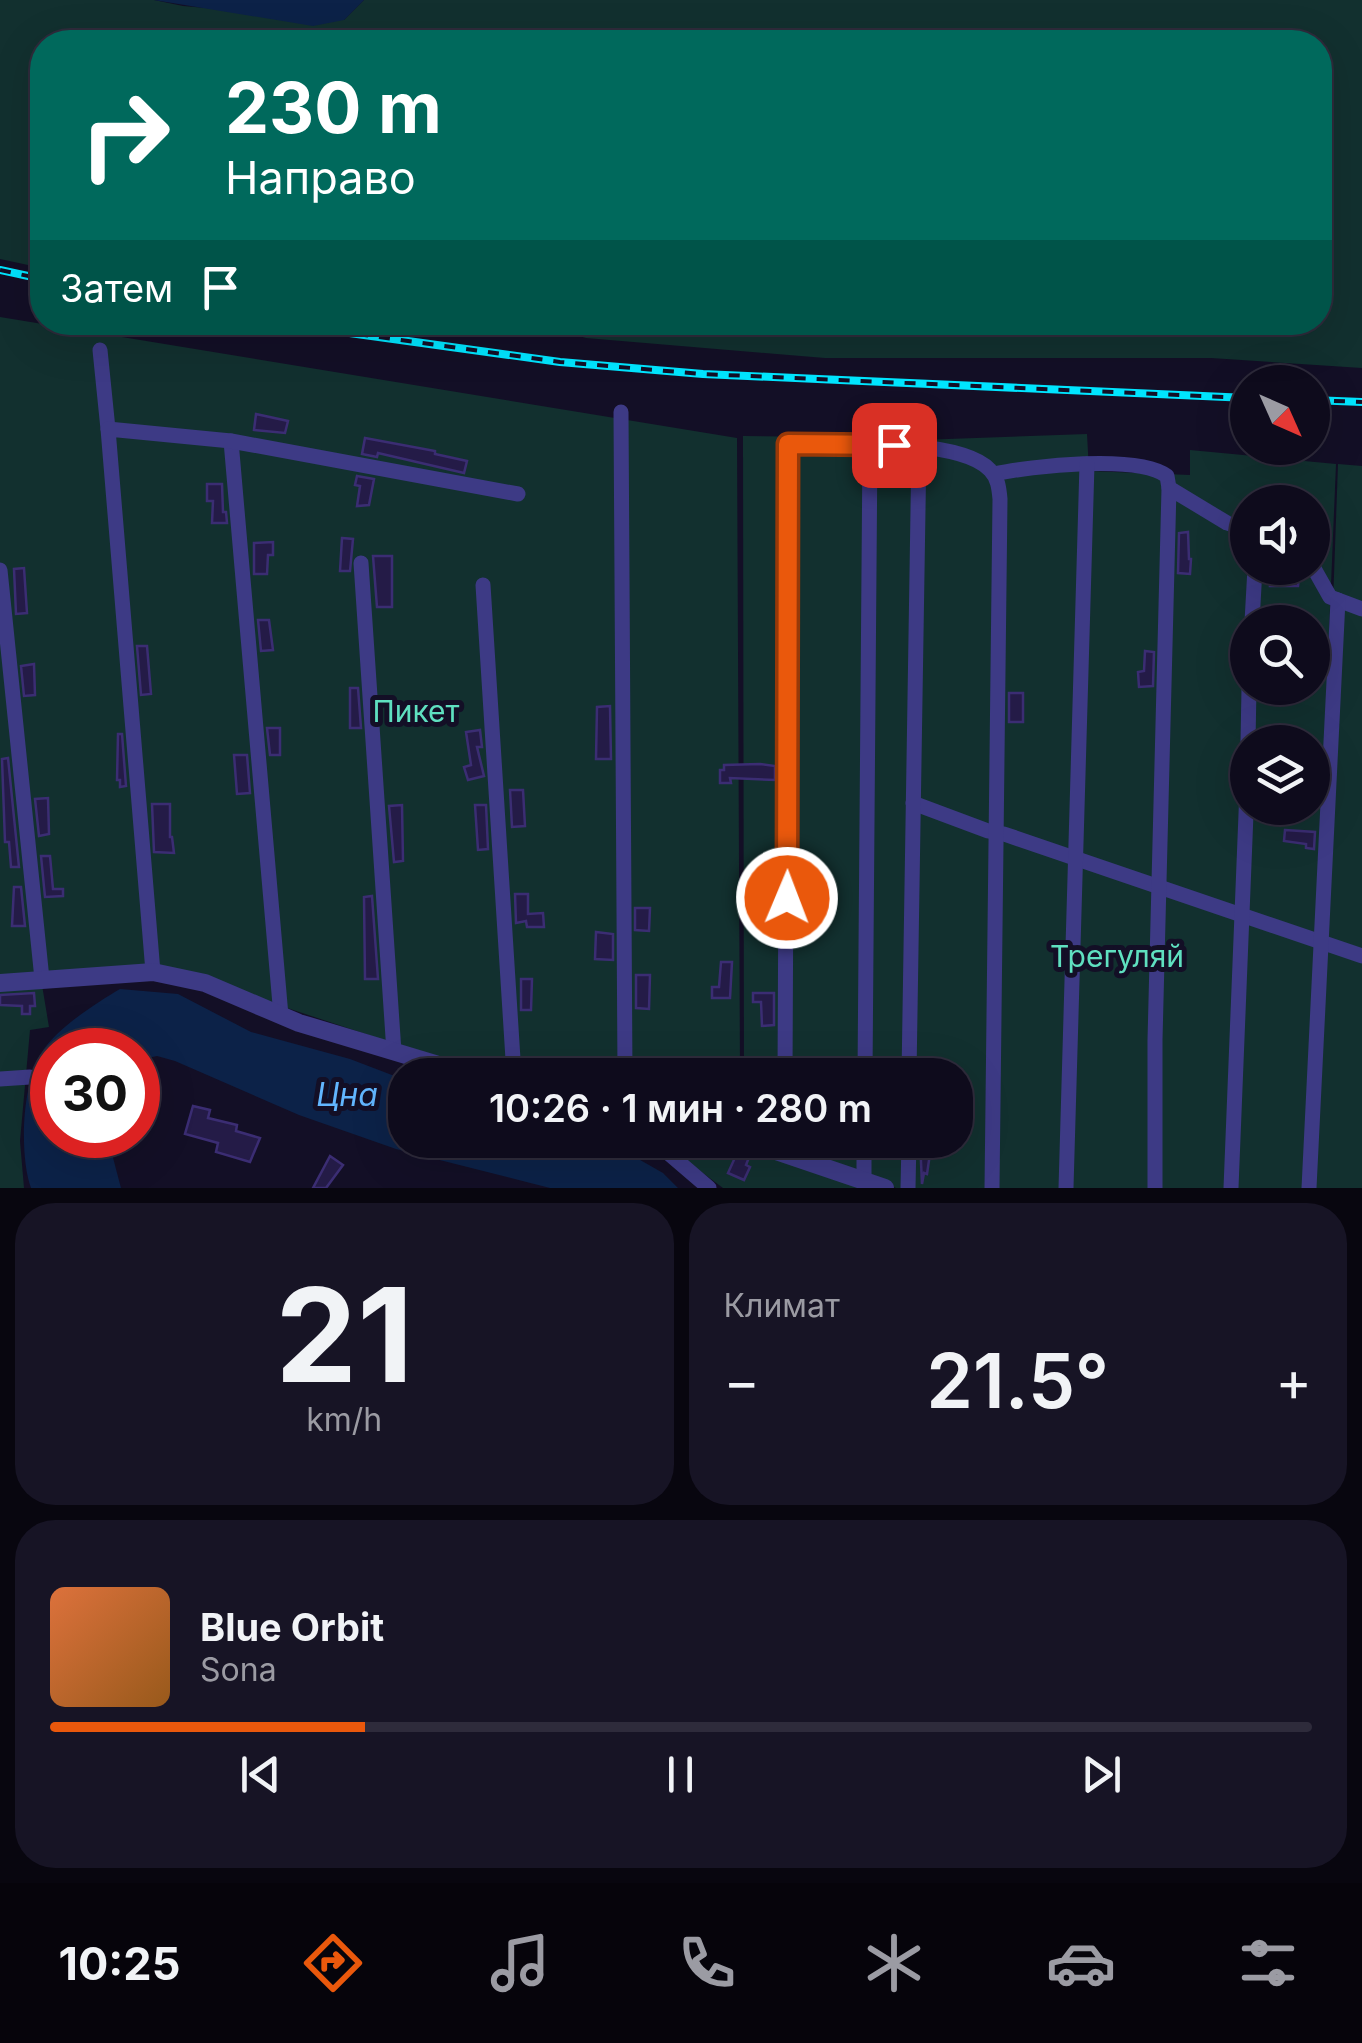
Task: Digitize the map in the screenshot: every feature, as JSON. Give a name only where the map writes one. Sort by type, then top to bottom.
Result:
[{"type":"street","points":[[100,350],[154,972]]},
{"type":"street","points":[[620,412],[625,1058]]},
{"type":"street","points":[[108,429],[231,441],[518,494]]},
{"type":"street","points":[[231,441],[281,1016]]},
{"type":"street","points":[[865,1058],[870,443]]},
{"type":"street","points":[[784,1058],[788,444],[870,443],[960,453],[978,460],[994,474],[1000,499],[992,1188]]},
{"type":"street","points":[[910,1058],[919,448]]},
{"type":"street","points":[[994,474],[1087,464],[1156,467],[1167,476],[1155,1188]]},
{"type":"street","points":[[1066,1188],[1087,464]]},
{"type":"street","points":[[1169,488],[1230,524]]},
{"type":"street","points":[[361,563],[394,1052]]},
{"type":"street","points":[[0,570],[42,979]]},
{"type":"street","points":[[483,585],[513,1058]]},
{"type":"street","points":[[1323,585],[1330,597],[1362,609]]},
{"type":"street","points":[[1309,1188],[1338,600]]},
{"type":"street","points":[[913,803],[1362,956]]},
{"type":"street","points":[[1231,1188],[1246,825]]},
{"type":"street","points":[[0,983],[154,972],[205,984],[281,1016],[414,1058]]},
{"type":"street","points":[[0,1079],[30,1077]]},
{"type":"street","points":[[674,1158],[708,1188]]},
{"type":"street","points":[[811,1158],[885,1188]]},
{"type":"street","points":[[864,1158],[864,1182]]},
{"type":"street","points":[[908,1158],[908,1188]]},
{"type":"green space","points":[[0,0],[154,0],[344,20],[364,0],[1362,0],[1362,368],[1211,358],[825,358],[576,335],[1332,335],[1332,30],[30,30],[30,265],[0,259]]},
{"type":"green space","name":"Пикет","points":[[0,317],[30,322],[30,335],[110,335],[737,438],[740,1058],[438,1058],[176,971],[42,985],[49,1027],[30,1028],[20,1141],[24,1188],[0,1188]]},
{"type":"green space","name":"Трегуляй","points":[[1087,434],[1089,471],[1190,475],[1190,450],[1230,454],[1230,465],[1336,464],[1330,609],[1330,605],[1230,605],[1230,705],[1326,705],[1325,725],[1230,725],[1230,825],[1321,825],[1306,1188],[912,1188],[912,1158],[973,1158],[973,1058],[913,1058],[920,440]]},
{"type":"green space","points":[[743,436],[917,438],[908,1058],[744,1058]]},
{"type":"green space","points":[[1338,464],[1362,466],[1362,1188],[1312,1188],[1325,825],[1330,825],[1330,687]]},
{"type":"green space","points":[[683,1158],[776,1158],[866,1188],[723,1188]]},
{"type":"green space","points":[[810,1158],[906,1158],[905,1188]]},
{"type":"water","points":[[154,0],[364,0],[344,20],[313,26]]},
{"type":"water","name":"Цна","points":[[120,989],[178,994],[251,1032],[388,1074],[388,1146],[299,1115],[160,1057],[160,1028],[64,1028]]},
{"type":"water","name":"Цна","points":[[30,1081],[30,1158],[113,1158],[121,1188],[31,1188],[25,1157]]},
{"type":"water","name":"Цна","points":[[432,1158],[637,1158],[663,1173],[678,1188],[550,1188]]},
{"type":"building","points":[[256,414],[288,421],[285,433],[254,430]]},
{"type":"building","points":[[365,438],[467,461],[464,473],[378,453],[377,457],[362,454]]},
{"type":"building","points":[[357,476],[374,479],[369,505],[357,506]]},
{"type":"building","points":[[207,484],[222,484],[227,523],[212,523],[213,501],[207,501]]},
{"type":"building","points":[[1188,532],[1190,574],[1178,573],[1179,533]]},
{"type":"building","points":[[342,538],[353,539],[350,571],[340,571]]},
{"type":"building","points":[[273,542],[267,574],[254,574],[254,543]]},
{"type":"building","points":[[373,556],[392,556],[392,607],[377,607]]},
{"type":"building","points":[[24,568],[27,613],[16,614],[14,569]]},
{"type":"building","points":[[258,620],[269,620],[273,650],[261,651]]},
{"type":"building","points":[[137,646],[147,646],[151,694],[141,695]]},
{"type":"building","points":[[1145,651],[1154,652],[1153,686],[1139,687],[1138,672],[1144,671]]},
{"type":"building","points":[[34,664],[35,695],[24,696],[21,666]]},
{"type":"building","points":[[350,688],[358,688],[361,728],[350,728]]},
{"type":"building","points":[[1009,693],[1023,693],[1023,722],[1009,722]]},
{"type":"building","points":[[610,706],[611,759],[596,759],[597,707]]},
{"type":"building","points":[[267,728],[280,728],[280,755],[270,755]]},
{"type":"building","points":[[480,730],[482,747],[477,747],[484,776],[468,780],[464,767],[471,765],[466,732]]},
{"type":"building","points":[[118,734],[122,734],[126,786],[120,787],[117,780]]},
{"type":"building","points":[[234,755],[247,755],[250,793],[237,794]]},
{"type":"building","points":[[8,758],[19,867],[11,867],[9,842],[5,842],[2,759]]},
{"type":"building","points":[[724,765],[775,766],[775,780],[730,778],[731,783],[720,783]]},
{"type":"building","points":[[510,790],[523,790],[525,826],[512,827]]},
{"type":"building","points":[[48,798],[49,834],[39,836],[35,799]]},
{"type":"building","points":[[152,804],[170,804],[174,853],[154,852]]},
{"type":"building","points":[[402,805],[403,861],[394,862],[389,806]]},
{"type":"building","points":[[475,805],[486,805],[488,849],[478,850]]},
{"type":"building","points":[[1285,830],[1315,832],[1314,849],[1284,841]]},
{"type":"building","points":[[41,856],[50,856],[53,889],[63,889],[63,896],[45,897]]},
{"type":"building","points":[[14,887],[21,887],[25,926],[12,926]]},
{"type":"building","points":[[515,894],[528,894],[528,914],[543,913],[544,927],[527,927],[526,921],[516,923]]},
{"type":"building","points":[[372,896],[378,979],[365,979],[364,897]]},
{"type":"building","points":[[635,908],[650,908],[649,931],[635,930]]},
{"type":"building","points":[[596,932],[613,934],[613,960],[595,959]]},
{"type":"building","points":[[721,962],[732,962],[730,998],[712,998],[712,987],[719,987]]},
{"type":"building","points":[[636,975],[650,975],[649,1009],[636,1008]]},
{"type":"building","points":[[521,979],[532,979],[531,1010],[521,1010]]},
{"type":"building","points":[[34,993],[35,1006],[30,1006],[30,1014],[22,1014],[22,1006],[0,1005],[0,995]]},
{"type":"building","points":[[753,993],[774,993],[774,1025],[762,1026],[761,1002],[753,1002]]},
{"type":"building","points":[[193,1106],[210,1110],[208,1118],[237,1125],[236,1131],[260,1138],[250,1162],[216,1152],[218,1143],[185,1134]]},
{"type":"building","points":[[330,1156],[343,1165],[326,1188],[313,1188]]},
{"type":"building","points":[[735,1158],[749,1158],[746,1165],[750,1167],[744,1180],[728,1173]]},
{"type":"building","points":[[921,1158],[929,1158],[927,1174],[924,1173],[922,1184]]},
{"type":"railway","points":[[0,270],[30,276]]},
{"type":"railway","points":[[364,335],[560,362],[703,374],[1230,397]]},
{"type":"railway","points":[[1330,401],[1362,402]]},
{"type":"route","points":[[787,898],[788,444],[894,445]]}]
